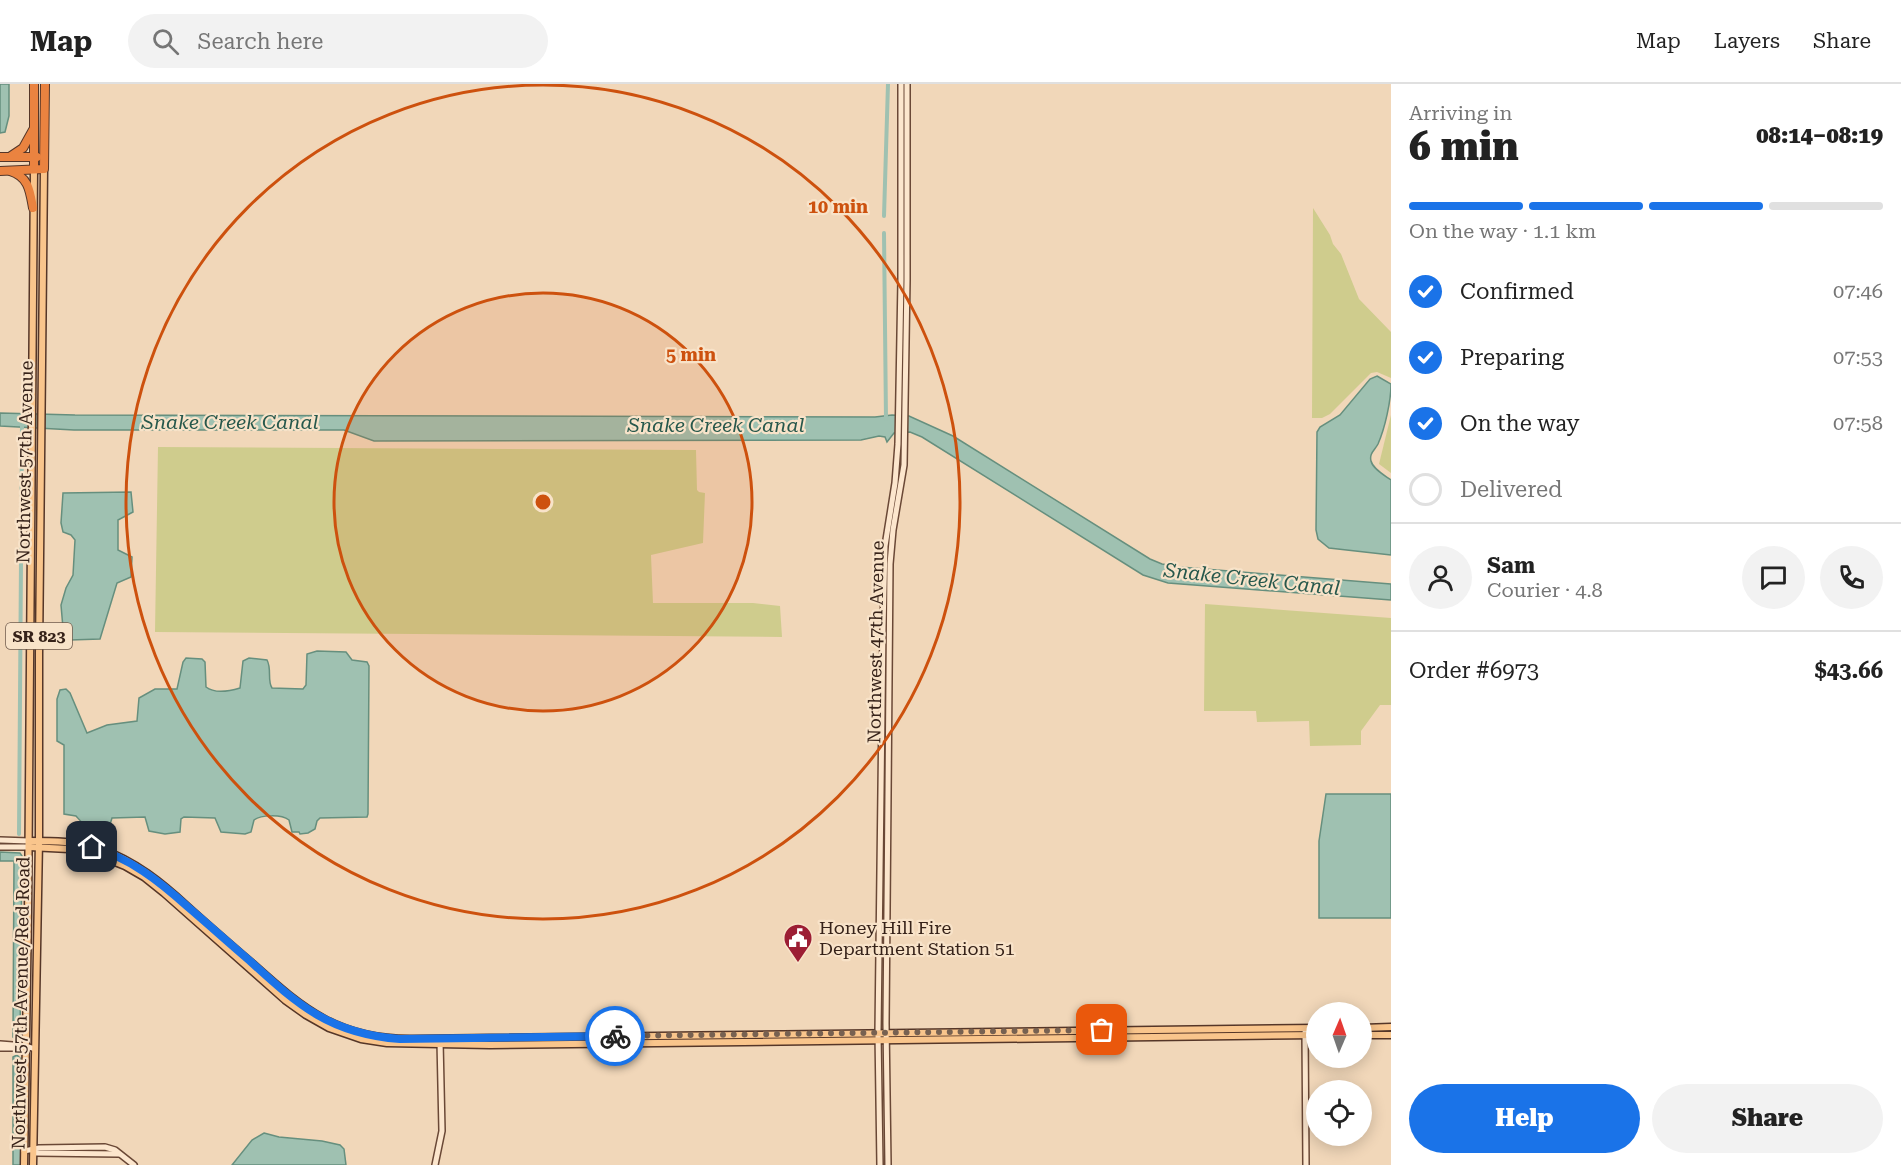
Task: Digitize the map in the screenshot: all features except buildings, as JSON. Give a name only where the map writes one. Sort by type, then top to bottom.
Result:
[{"type":"highway","name":"Northwest 57th Avenue","points":[[34,84],[34,169]]},
{"type":"highway","name":"Northwest 57th Avenue","points":[[44,169],[45,84]]},
{"type":"highway","points":[[4,157],[16,154],[24,148],[34,128]]},
{"type":"highway","points":[[4,157],[44,157]]},
{"type":"highway","points":[[4,171],[44,169]]},
{"type":"highway","points":[[4,171],[19,174],[26,181],[33,208]]},
{"type":"main road","name":"Northwest 47th Avenue","points":[[887,1165],[890,564],[904,465],[901,84]]},
{"type":"main road","name":"Northwest 47th Avenue","points":[[902,412],[907,84]]},
{"type":"main road","name":"Northwest 57th Avenue","points":[[29,844],[34,169]]},
{"type":"main road","name":"Northwest 57th Avenue","points":[[39,844],[40,412],[44,169]]},
{"type":"main road","name":"Northwest 47th Avenue","points":[[880,1163],[878,1033],[884,558],[902,435]]},
{"type":"main road","points":[[882,776],[889,787]]},
{"type":"main road","points":[[881,833],[889,827]]},
{"type":"main road","points":[[0,840],[29,844]]},
{"type":"main road","points":[[0,847],[61,841],[88,845],[107,852],[147,873],[168,889],[293,1000],[320,1018],[342,1031],[387,1038],[440,1042],[886,1041],[1305,1032]]},
{"type":"main road","name":"Northwest 57th Avenue/Red Road","points":[[24,1165],[29,844]]},
{"type":"main road","name":"Northwest 57th Avenue/Red Road","points":[[33,1165],[39,844]]},
{"type":"main road","points":[[880,921],[887,931]]},
{"type":"main road","points":[[1372,1028],[1391,1027]]},
{"type":"main road","points":[[440,1042],[878,1033],[1305,1032]]},
{"type":"main road","points":[[1305,1032],[1306,1165]]},
{"type":"main road","points":[[1372,1035],[1391,1035]]},
{"type":"main road","points":[[435,1165],[442,1131],[440,1042]]},
{"type":"main road","points":[[0,1046],[34,1049]]},
{"type":"main road","points":[[24,1151],[121,1155],[134,1165]]},
{"type":"main road","points":[[880,1163],[887,1165]]},
{"type":"shaded area","points":[[1313,208],[1341,254],[1359,299],[1391,332],[1391,378],[1377,372],[1371,373],[1330,414],[1322,418],[1312,418]]},
{"type":"shaded area","points":[[1391,415],[1391,473],[1379,464]]},
{"type":"shaded area","points":[[158,447],[696,450],[697,490],[705,493],[703,543],[651,555],[653,603],[753,603],[780,606],[782,637],[155,632]]},
{"type":"shaded area","points":[[1205,604],[1391,618],[1391,705],[1380,705],[1361,731],[1361,745],[1310,746],[1309,721],[1257,722],[1256,711],[1204,711]]},
{"type":"water","points":[[0,84],[9,84],[9,116],[5,132],[0,133]]},
{"type":"water","points":[[1377,376],[1391,384],[1385,422],[1371,458],[1376,469],[1391,480],[1391,555],[1329,548],[1318,539],[1316,530],[1317,432],[1320,427],[1340,415],[1370,379]]},
{"type":"water","name":"Snake Creek Canal","points":[[0,413],[909,416],[953,436],[1150,559],[1162,564],[1391,584],[1391,600],[1168,583],[1143,575],[922,437],[910,432],[894,433],[887,442],[885,437],[879,436],[861,440],[374,441],[344,430],[74,430],[0,426]]},
{"type":"water","points":[[131,492],[133,512],[118,520],[118,550],[132,557],[131,577],[117,583],[100,639],[70,640],[63,628],[61,605],[73,575],[75,540],[71,535],[63,532],[61,523],[63,493]]},
{"type":"water","points":[[317,651],[346,652],[352,660],[367,662],[369,666],[367,817],[320,818],[315,829],[300,834],[292,832],[289,820],[266,816],[254,820],[251,832],[245,834],[221,832],[215,818],[184,817],[181,819],[180,832],[165,834],[149,831],[145,817],[112,818],[108,831],[98,833],[90,830],[76,816],[64,814],[64,745],[57,741],[57,699],[60,690],[66,689],[70,693],[87,733],[107,725],[137,721],[139,698],[155,689],[177,689],[186,658],[202,659],[205,662],[206,687],[214,691],[240,688],[243,661],[249,658],[267,660],[272,688],[303,689],[306,685],[307,654]]},
{"type":"water","points":[[1326,794],[1391,794],[1391,918],[1319,918],[1319,841]]},
{"type":"water","points":[[0,852],[20,853],[22,856],[20,1035],[16,1039],[13,1037],[14,861],[0,861]]},
{"type":"water","points":[[17,1055],[20,1058],[22,1165],[13,1165],[13,1057]]},
{"type":"water","points":[[264,1133],[340,1145],[344,1149],[346,1165],[232,1165],[252,1140]]},
{"type":"waterway","points":[[884,216],[888,84]]},
{"type":"waterway","points":[[884,233],[886,419]]},
{"type":"waterway","points":[[19,834],[22,424]]},
{"type":"way so far","points":[[615,1036],[1102,1030]]},
{"type":"place","name":"Honey Hill Fire Department Station 51","points":[[798,964]]},
{"type":"route","points":[[92,847],[128,861],[147,873],[288,996],[320,1018],[343,1028],[362,1034],[400,1039],[615,1036]]}]
